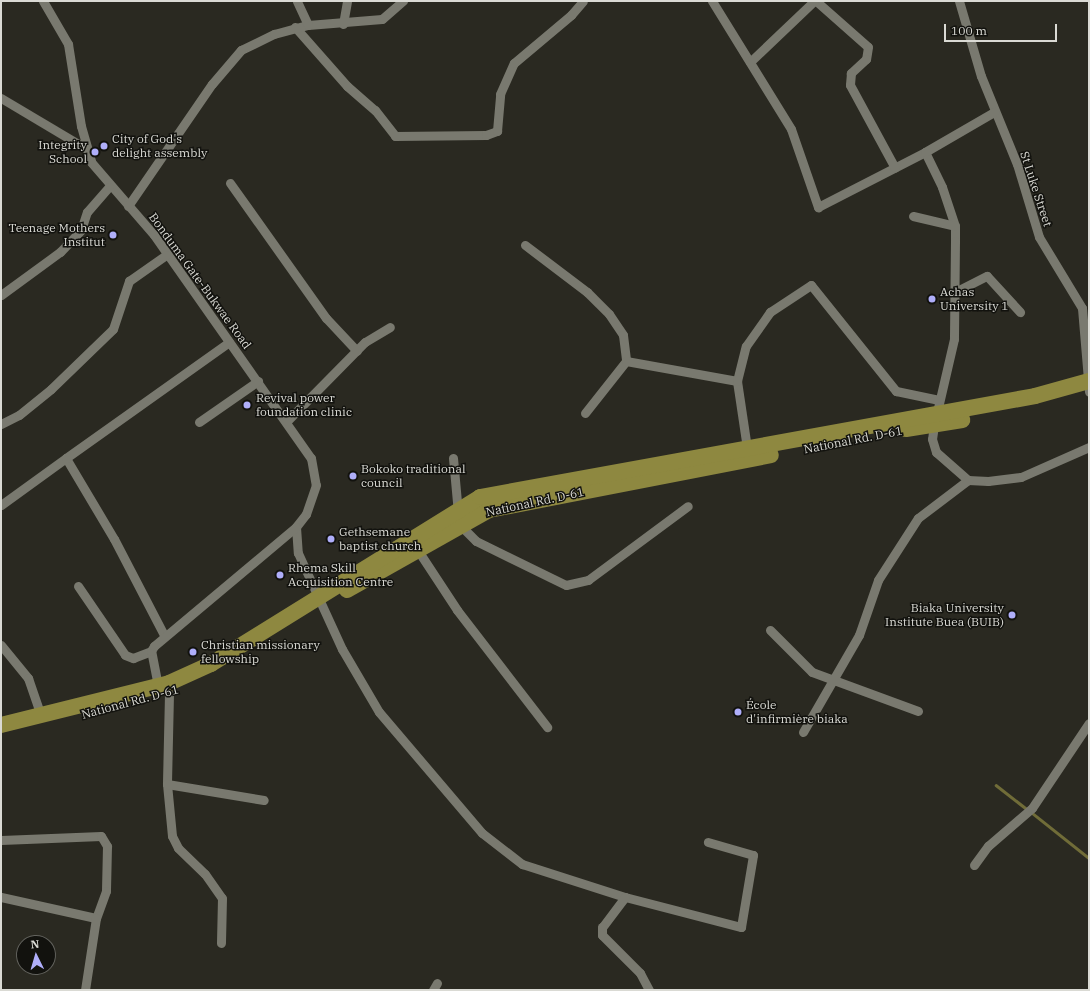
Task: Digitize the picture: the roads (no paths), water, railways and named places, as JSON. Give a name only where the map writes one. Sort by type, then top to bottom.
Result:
[{"type":"highway","name":"National Rd. D-61","points":[[322,599],[417,549],[480,497],[936,413],[1088,387]]},
{"type":"highway","name":"National Rd. D-61","points":[[1,734],[163,690],[228,667],[322,599],[458,516],[936,413]]},
{"type":"highway","name":"National Rd. D-61","points":[[1,725],[41,715],[163,690]]},
{"type":"street","name":"Bonduma Gate-Bukwae Road","points":[[42,1],[68,44],[85,148],[109,187],[128,206],[166,254],[287,421],[311,458],[315,473],[313,499],[296,527],[193,616],[164,636],[151,651]]},
{"type":"street","points":[[297,1],[308,25]]},
{"type":"street","points":[[343,24],[347,1]]},
{"type":"street","points":[[128,206],[212,84],[242,50],[295,27],[343,24],[382,19],[403,1]]},
{"type":"street","points":[[295,27],[347,86],[375,110],[395,136],[486,135],[497,131],[500,94],[514,63],[571,15],[583,1]]},
{"type":"street","points":[[712,1],[790,129],[818,207],[925,152],[994,112]]},
{"type":"street","points":[[750,62],[815,1],[868,47],[866,59],[851,73],[850,85],[895,168]]},
{"type":"street","name":"St Luke Street","points":[[959,1],[994,112],[1017,164],[1039,236],[1082,308],[1088,387]]},
{"type":"street","points":[[1,98],[85,148]]},
{"type":"street","points":[[925,152],[955,226],[952,357],[936,413],[932,439],[936,452],[968,480]]},
{"type":"street","points":[[230,183],[326,318],[357,351]]},
{"type":"street","points":[[1,295],[60,252],[81,230],[87,212],[109,187]]},
{"type":"street","points":[[913,216],[955,226]]},
{"type":"street","points":[[525,245],[587,292],[609,314],[623,335],[626,361],[585,413]]},
{"type":"street","points":[[1,424],[19,415],[51,389],[113,329],[129,281],[166,254]]},
{"type":"street","points":[[953,293],[987,276],[1020,312]]},
{"type":"street","points":[[748,448],[737,381],[746,346],[756,328],[770,312],[810,285],[896,391],[936,413]]},
{"type":"street","points":[[287,421],[357,351],[390,327]]},
{"type":"street","points":[[1,505],[229,342]]},
{"type":"street","points":[[626,361],[737,381]]},
{"type":"street","points":[[199,422],[258,381]]},
{"type":"street","points":[[803,732],[835,682],[859,635],[878,580],[914,524],[968,480],[1021,478],[1089,447]]},
{"type":"street","points":[[66,458],[111,533],[164,636]]},
{"type":"street","points":[[453,458],[458,516],[476,541],[566,585],[578,585],[614,563],[688,506]]},
{"type":"street","points":[[296,527],[302,565],[322,599],[342,649],[380,712],[482,833],[522,864],[625,897],[741,927],[753,855],[708,842]]},
{"type":"street","points":[[417,549],[466,623],[547,727]]},
{"type":"street","points":[[78,586],[125,655],[133,658],[151,651],[163,690],[167,784],[172,836],[178,848],[205,874],[222,898],[221,943]]},
{"type":"street","points":[[770,630],[812,672],[835,682],[918,710]]},
{"type":"street","points":[[1,645],[28,678],[41,715]]},
{"type":"street","points":[[974,865],[988,846],[1032,808],[1089,723]]},
{"type":"street","points":[[167,784],[264,800]]},
{"type":"street","points":[[1,840],[101,836],[107,846],[106,891],[96,918],[85,990]]},
{"type":"street","points":[[1,896],[96,918]]},
{"type":"street","points":[[625,897],[602,927],[602,935],[640,973],[649,990]]},
{"type":"waterway","points":[[996,785],[1027,809]]},
{"type":"waterway","points":[[1031,812],[1089,858]]},
{"type":"place","name":"City of God's delight assembly","points":[[104,146]]},
{"type":"place","name":"Integrity School","points":[[95,152]]},
{"type":"place","name":"Teenage Mothers Institut","points":[[113,235]]},
{"type":"place","name":"Achas University 1","points":[[932,299]]},
{"type":"place","name":"Revival power foundation clinic","points":[[247,405]]},
{"type":"place","name":"Bokoko traditional council","points":[[353,476]]},
{"type":"place","name":"Gethsemane baptist church","points":[[331,539]]},
{"type":"place","name":"Rhema Skill Acquisition Centre","points":[[280,575]]},
{"type":"place","name":"Biaka University Institute Buea (BUIB)","points":[[1012,615]]},
{"type":"place","name":"Christian missionary fellowship","points":[[193,652]]},
{"type":"place","name":"École d'infirmière biaka","points":[[738,712]]}]
